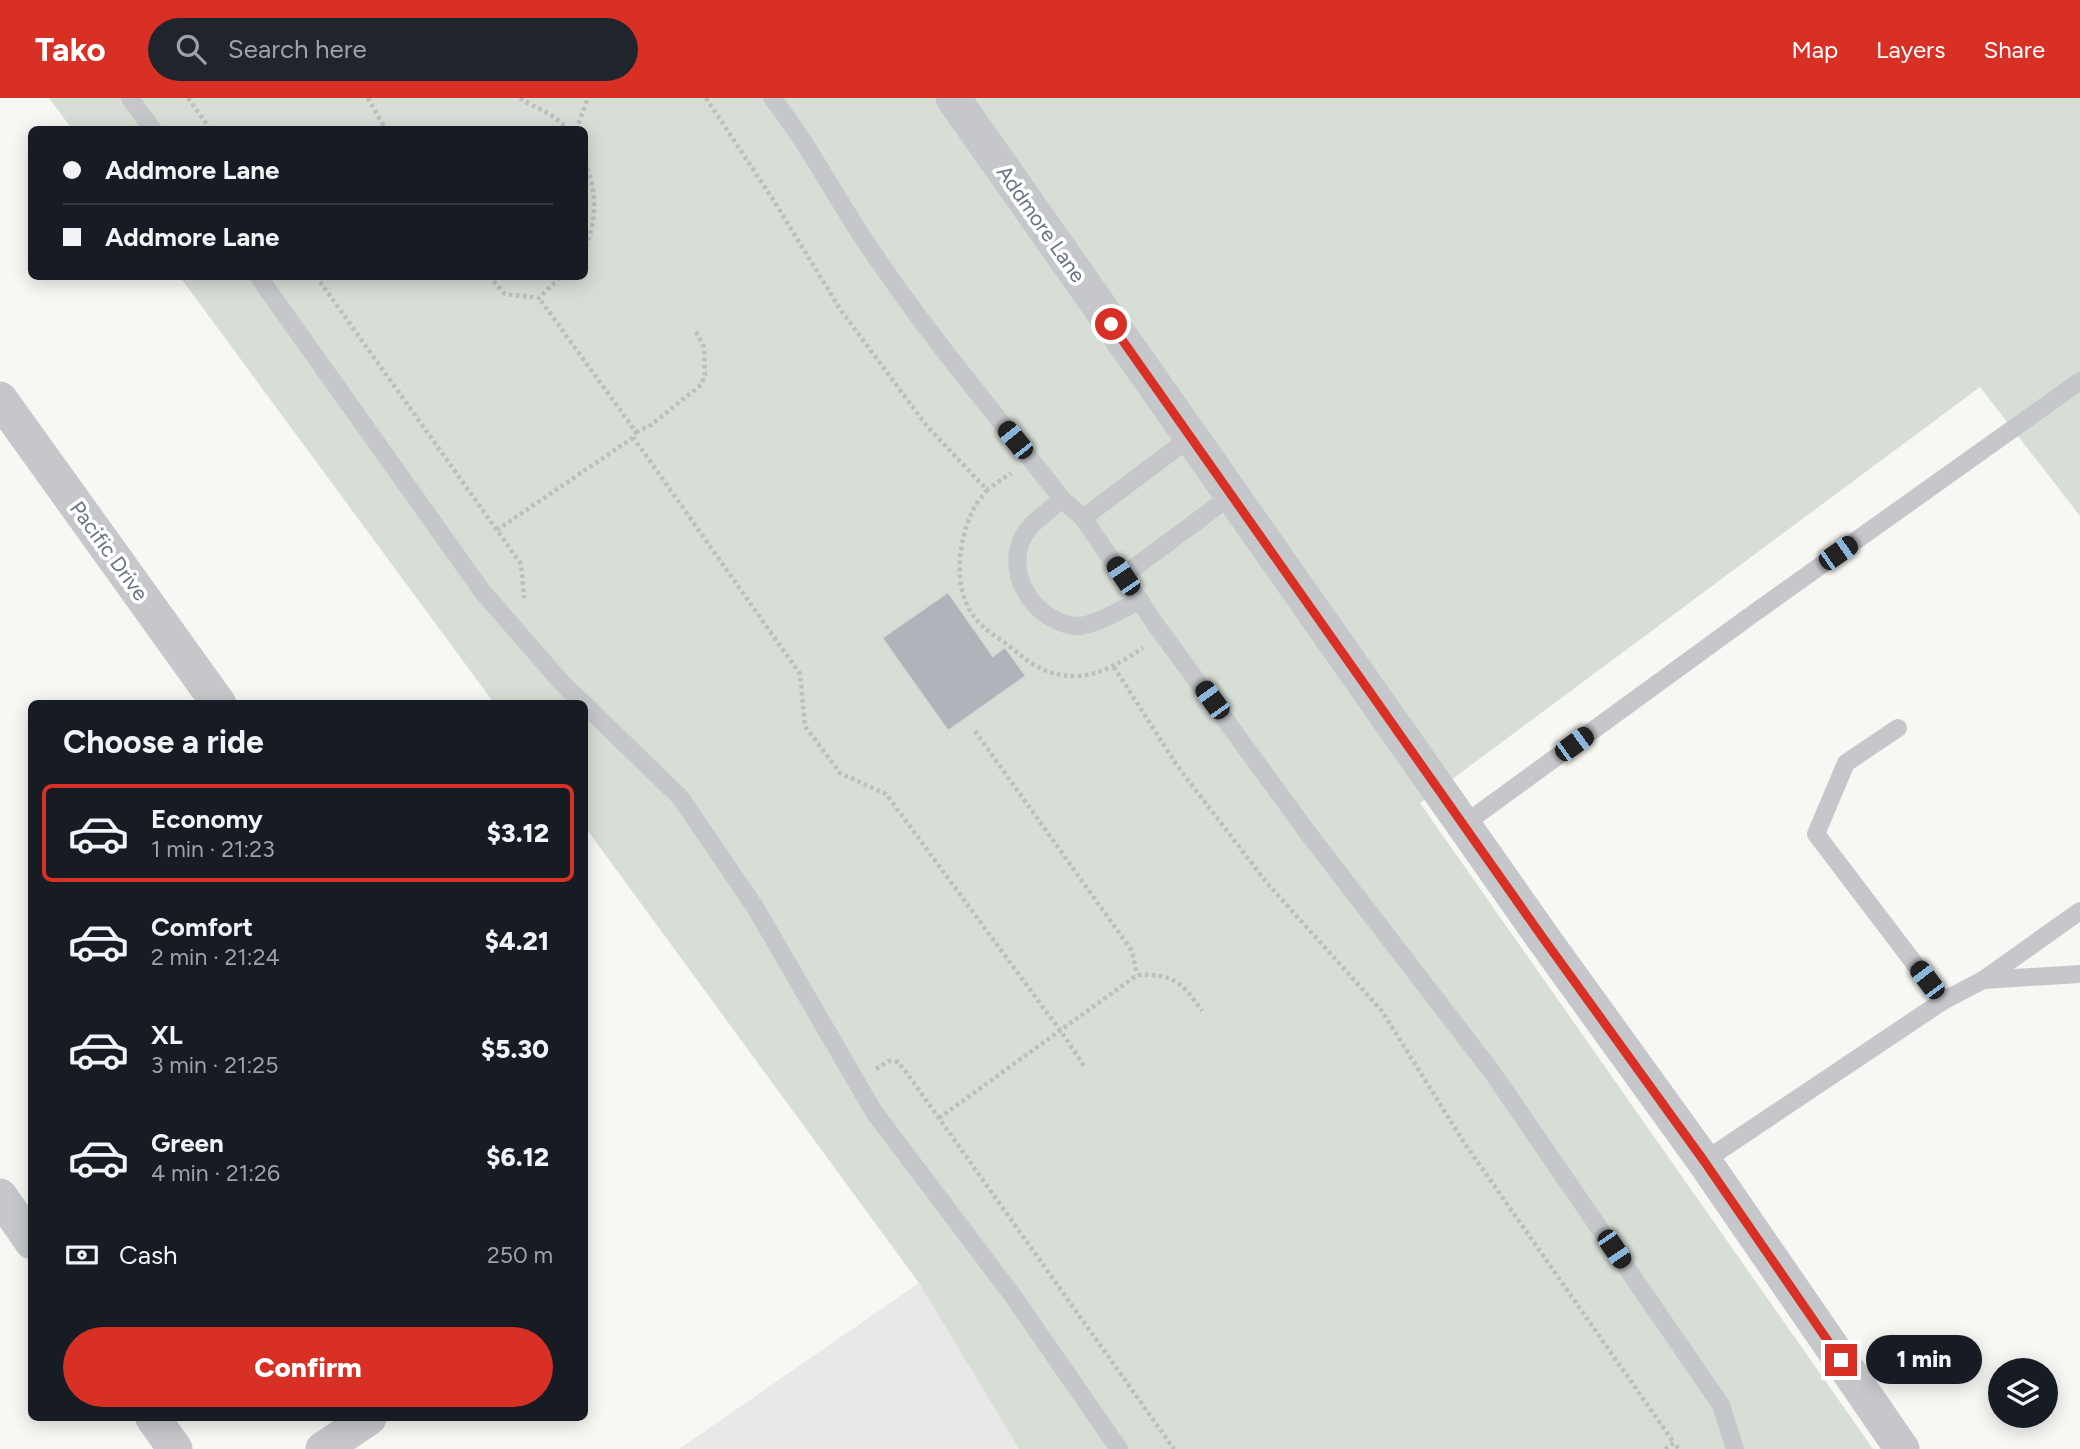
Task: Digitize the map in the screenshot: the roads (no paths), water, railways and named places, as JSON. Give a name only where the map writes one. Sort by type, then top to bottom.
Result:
[{"type":"street","name":"Addmore Lane","points":[[953,98],[1464,825],[1704,1161],[1902,1449]]},
{"type":"street","name":"Pacific Drive","points":[[0,399],[216,700]]},
{"type":"street","points":[[0,1196],[28,1236]]},
{"type":"street","points":[[155,1421],[175,1449]]},
{"type":"street","points":[[323,1449],[365,1421]]},
{"type":"lane","points":[[130,98],[150,126]]},
{"type":"lane","points":[[772,98],[796,128],[873,254],[942,348],[1062,499],[1083,518],[1308,833],[1492,1072],[1721,1405],[1735,1449]]},
{"type":"lane","points":[[261,280],[482,591],[580,700]]},
{"type":"lane","points":[[1464,825],[1750,616],[2080,382]]},
{"type":"lane","points":[[1083,518],[1191,437]]},
{"type":"lane","points":[[1123,576],[1233,495]]},
{"type":"lane","points":[[1062,499],[1028,529],[1016,557],[1019,576],[1029,598],[1048,617],[1076,627],[1096,621],[1140,600]]},
{"type":"lane","points":[[588,708],[680,797],[755,907],[874,1112],[1013,1296],[1119,1449]]},
{"type":"lane","points":[[1898,728],[1846,763],[1816,834],[1943,1001]]},
{"type":"lane","points":[[1704,1161],[1943,1001],[1983,980],[2080,911]]},
{"type":"lane","points":[[1983,980],[2080,974]]}]
